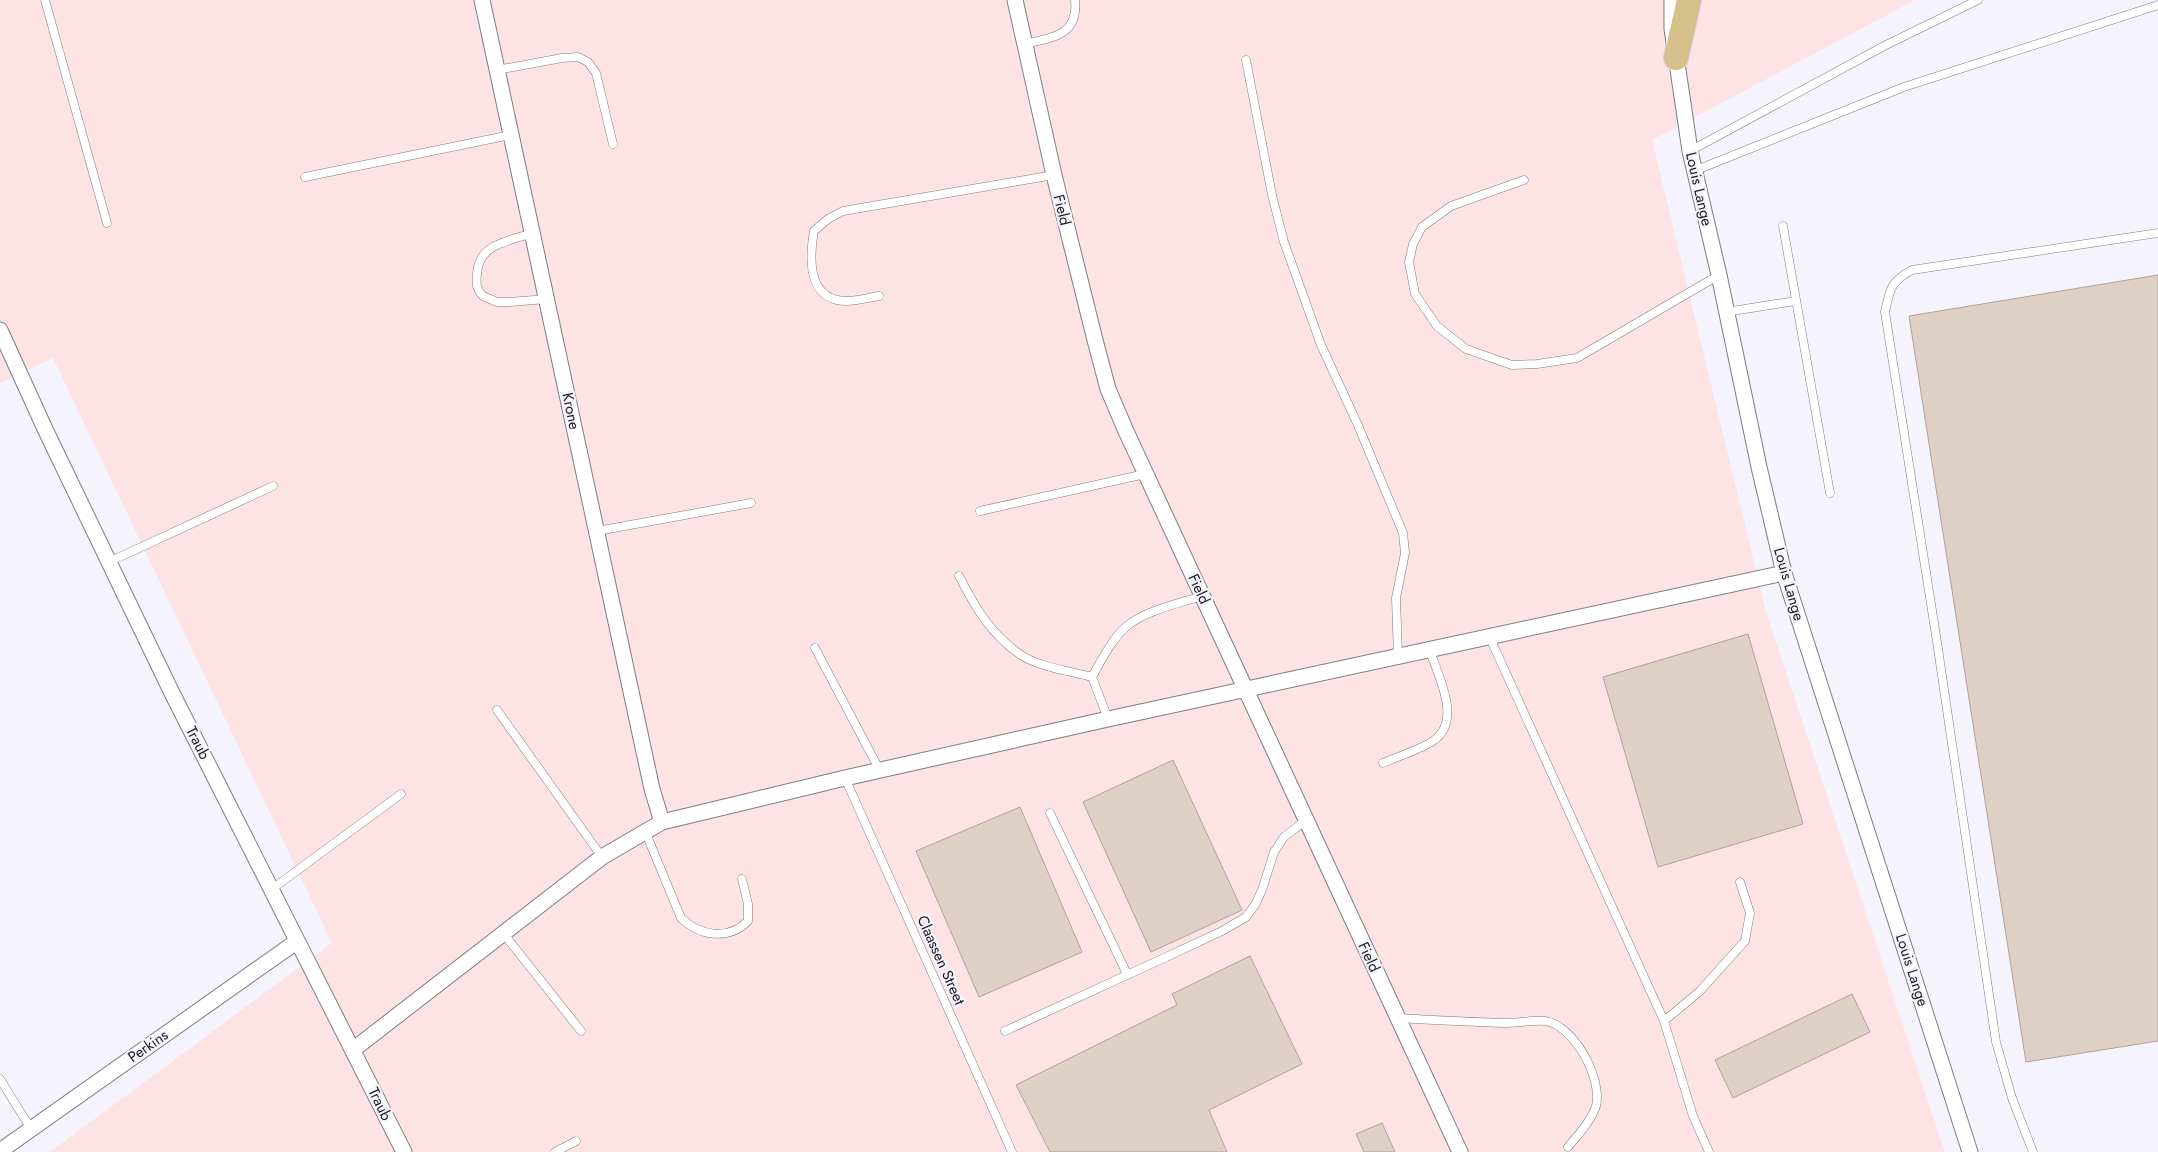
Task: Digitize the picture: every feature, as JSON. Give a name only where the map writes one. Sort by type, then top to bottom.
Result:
[{"type":"main road","points":[[1676,58],[1689,0]]},
{"type":"street","name":"Krone","points":[[482,0],[652,789],[662,822]]},
{"type":"street","name":"Field","points":[[1016,0],[1024,44],[1054,175],[1108,388],[1145,474],[1460,1152]]},
{"type":"street","name":"Louis Lange","points":[[1672,0],[1672,29],[1690,151],[1784,573],[1970,1152]]},
{"type":"street","name":"Traub","points":[[0,330],[171,691],[272,889],[296,942],[354,1050],[404,1152]]},
{"type":"street","points":[[354,1050],[602,857],[662,822],[845,778],[1108,719],[1246,691],[1784,573]]},
{"type":"street","name":"Perkins","points":[[0,1151],[296,942]]},
{"type":"lane","points":[[44,0],[107,223]]},
{"type":"lane","points":[[1024,44],[1058,37],[1069,28],[1074,18],[1075,0]]},
{"type":"lane","points":[[1690,151],[1886,45],[1978,0]]},
{"type":"lane","points":[[1694,171],[1904,87],[2158,4]]},
{"type":"lane","points":[[497,70],[562,58],[578,57],[588,62],[596,73],[613,144]]},
{"type":"lane","points":[[1246,60],[1272,195],[1284,242],[1321,345],[1357,423],[1403,533],[1405,553],[1396,598],[1398,657]]},
{"type":"lane","points":[[305,177],[511,135]]},
{"type":"lane","points":[[880,296],[837,300],[824,294],[816,282],[810,255],[814,231],[828,218],[842,212],[882,204],[1054,175]]},
{"type":"lane","points":[[1524,180],[1451,206],[1422,227],[1413,244],[1410,262],[1415,294],[1436,326],[1466,349],[1512,365],[1538,364],[1578,358],[1719,275]]},
{"type":"lane","points":[[1782,226],[1830,493]]},
{"type":"lane","points":[[533,233],[497,244],[488,249],[479,261],[476,284],[482,296],[498,302],[547,299]]},
{"type":"lane","points":[[2033,1152],[2012,1098],[1996,1042],[1885,312],[1889,292],[1897,278],[1912,270],[2158,233]]},
{"type":"lane","points":[[1726,312],[1794,301]]},
{"type":"lane","points":[[980,511],[1145,474]]},
{"type":"lane","points":[[109,562],[273,486]]},
{"type":"lane","points":[[597,531],[751,503]]},
{"type":"lane","points":[[959,576],[977,610],[993,632],[1022,656],[1055,668],[1092,676]]},
{"type":"lane","points":[[1092,676],[1126,626],[1141,617],[1202,596]]},
{"type":"lane","points":[[1490,638],[1664,1021],[1693,1116],[1709,1152]]},
{"type":"lane","points":[[815,648],[880,770]]},
{"type":"lane","points":[[1383,763],[1434,740],[1447,722],[1448,709],[1430,651]]},
{"type":"lane","points":[[1092,676],[1108,719]]},
{"type":"lane","points":[[497,710],[602,857]]},
{"type":"lane","name":"Claassen Street","points":[[845,778],[1012,1152]]},
{"type":"lane","points":[[272,889],[401,794]]},
{"type":"lane","points":[[1050,813],[1127,974]]},
{"type":"lane","points":[[1005,1031],[1104,987],[1127,974],[1162,960],[1222,931],[1246,917],[1255,905],[1262,890],[1274,852],[1284,837],[1306,820]]},
{"type":"lane","points":[[645,831],[681,918],[689,926],[702,931],[722,934],[738,930],[748,921],[748,904],[742,879]]},
{"type":"lane","points":[[1664,1021],[1699,992],[1745,942],[1750,913],[1740,882]]},
{"type":"lane","points":[[503,933],[581,1031]]},
{"type":"lane","points":[[1397,1018],[1486,1023],[1545,1021],[1562,1027],[1575,1041],[1586,1059],[1596,1082],[1597,1093],[1596,1106],[1590,1118],[1568,1146]]},
{"type":"lane","points":[[0,1078],[31,1129]]},
{"type":"lane","points":[[555,1152],[576,1141]]},
{"type":"shaded area","points":[[0,0],[1915,0],[1652,140],[1766,612],[1945,1152],[50,1152],[332,943],[53,358],[0,383]]},
{"type":"building","points":[[2158,275],[2158,1041],[2026,1062],[1909,316]]},
{"type":"building","points":[[1748,634],[1803,824],[1658,867],[1603,677]]},
{"type":"building","points":[[1173,760],[1242,910],[1151,952],[1083,802]]},
{"type":"building","points":[[1020,807],[1082,952],[979,997],[916,851]]},
{"type":"building","points":[[1250,956],[1302,1064],[1209,1110],[1227,1152],[1050,1152],[1016,1085],[1177,1005],[1172,994]]},
{"type":"building","points":[[1852,994],[1870,1032],[1733,1098],[1715,1060]]},
{"type":"building","points":[[1382,1123],[1395,1152],[1364,1152],[1356,1134]]}]
